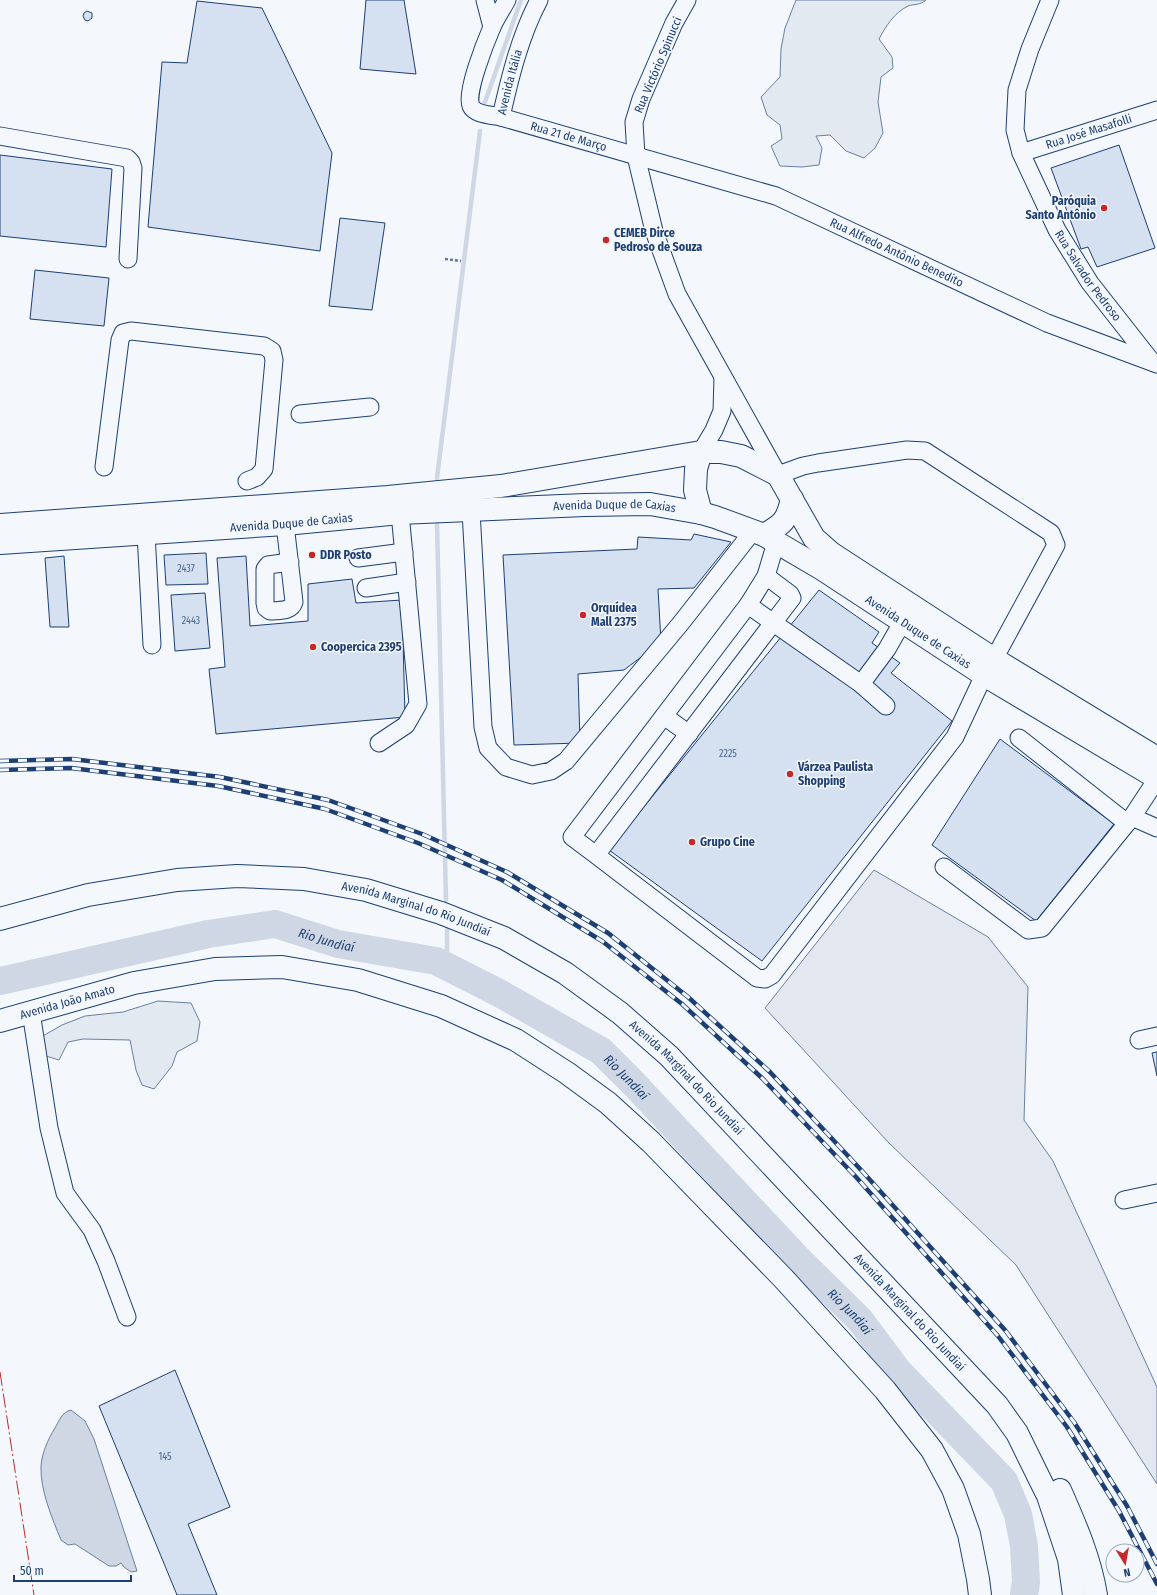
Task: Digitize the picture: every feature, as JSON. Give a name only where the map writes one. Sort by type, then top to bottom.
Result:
[{"type":"main road","points":[[702,513],[695,490],[696,469],[701,452],[721,452],[741,456],[778,475]]},
{"type":"main road","name":"Avenida Duque de Caxias","points":[[0,525],[373,498],[501,486],[701,452]]},
{"type":"main road","name":"Avenida Duque de Caxias","points":[[778,475],[814,538],[831,552],[989,667],[1157,778]]},
{"type":"main road","points":[[765,536],[778,527],[788,516],[792,499]]},
{"type":"main road","name":"Avenida Duque de Caxias","points":[[0,543],[285,524],[400,513],[585,505],[650,504],[702,513],[765,536],[822,569],[904,621],[1157,758]]},
{"type":"main road","name":"Avenida Marginal do Rio Jundiaí","points":[[0,919],[88,895],[177,880],[237,876],[304,879],[366,890],[441,913],[504,938],[566,973],[620,1013],[669,1056],[997,1405],[1017,1433],[1048,1496],[1058,1521],[1069,1559],[1074,1595]]},
{"type":"main road","name":"Avenida João Amato","points":[[0,1020],[134,983],[215,968],[282,967],[358,980],[441,1006],[516,1040],[567,1073],[608,1103],[651,1142],[783,1278],[885,1390],[932,1450],[953,1489],[969,1534],[980,1595]]},
{"type":"main road","points":[[1017,1433],[1041,1456],[1060,1489],[1086,1553],[1096,1595]]},
{"type":"street","points":[[485,0],[492,26]]},
{"type":"street","name":"Avenida Itália","points":[[507,0],[492,26],[471,85],[469,99],[471,106],[477,112],[501,117],[511,72],[532,13],[539,0]]},
{"type":"street","name":"Rua Victório Spinucci","points":[[687,0],[674,23],[634,122],[636,156],[654,231],[677,294],[778,475]]},
{"type":"street","name":"Rua Salvador Pedroso","points":[[1050,0],[1030,49],[1016,90],[1015,130],[1021,153],[1057,230],[1090,283],[1155,363]]},
{"type":"street","name":"Rua José Masafolli","points":[[1021,153],[1157,110]]},
{"type":"street","name":"Rua 21 de Março","points":[[501,117],[636,156]]},
{"type":"street","points":[[0,136],[127,158],[131,162],[133,168],[128,259]]},
{"type":"street","name":"Rua Alfredo Antônio Benedito","points":[[636,156],[776,196],[1047,323],[1155,363]]},
{"type":"street","points":[[104,467],[120,340],[123,333],[131,331],[264,346],[272,351],[274,360],[264,469],[257,477],[247,481]]},
{"type":"street","points":[[701,452],[714,430],[722,411],[723,376]]},
{"type":"street","points":[[300,414],[370,407]]},
{"type":"street","points":[[765,536],[766,576],[748,605],[572,837],[757,978],[765,978],[772,975],[955,737],[989,667],[1056,545],[1052,533],[925,451],[907,450],[818,463],[803,466],[778,475]]},
{"type":"street","points":[[471,511],[483,727],[488,748],[506,767],[532,775],[551,771],[566,761],[681,623],[765,536]]},
{"type":"street","points":[[379,743],[406,725],[418,704],[400,513]]},
{"type":"street","points":[[285,524],[290,562]]},
{"type":"street","points":[[146,533],[152,645]]},
{"type":"street","points":[[358,558],[404,552]]},
{"type":"street","points":[[596,855],[792,598],[790,594],[766,576]]},
{"type":"street","points":[[366,588],[407,582]]},
{"type":"street","points":[[748,605],[861,684],[886,706]]},
{"type":"street","points":[[861,684],[887,649],[904,621]]},
{"type":"street","points":[[664,716],[689,734]]},
{"type":"street","points":[[1019,738],[1130,820],[1157,828]]},
{"type":"street","points":[[944,867],[1028,930],[1042,928],[1130,820],[1157,778]]},
{"type":"street","points":[[30,1012],[49,1128],[65,1193],[92,1230],[106,1261],[127,1317]]},
{"type":"street","points":[[1139,1040],[1157,1036]]},
{"type":"street","points":[[1124,1200],[1157,1193]]},
{"type":"path","points":[[446,258],[462,261]]},
{"type":"shaded area","points":[[796,0],[926,0],[920,4],[908,6],[899,12],[879,39],[892,57],[893,68],[881,77],[878,102],[883,133],[875,148],[864,158],[846,151],[830,135],[816,136],[822,148],[819,165],[802,167],[780,166],[771,146],[782,139],[780,125],[767,115],[761,97],[780,77],[781,49],[785,28]]},
{"type":"shaded area","points":[[874,870],[988,937],[1028,987],[1024,1120],[1053,1161],[1157,1387],[1157,1484],[1016,1265],[889,1143],[765,1008]]},
{"type":"shaded area","points":[[158,1001],[191,1003],[200,1022],[197,1041],[177,1052],[172,1066],[154,1089],[142,1085],[136,1070],[130,1040],[83,1039],[68,1042],[59,1060],[46,1056],[41,1037],[62,1025],[85,1016],[123,1012]]},
{"type":"shaded area","points":[[71,1410],[85,1421],[94,1439],[137,1571],[131,1572],[121,1563],[116,1566],[109,1566],[75,1544],[68,1545],[61,1540],[50,1513],[42,1485],[41,1466],[44,1451],[50,1437],[61,1417]]},
{"type":"building","points":[[366,0],[404,0],[416,74],[360,69]]},
{"type":"building","points":[[197,1],[262,8],[332,153],[320,251],[148,227],[162,62],[187,63]]},
{"type":"building","points":[[87,11],[92,13],[92,18],[88,21],[85,20],[83,16]]},
{"type":"building","name":"Paróquia Santo Antônio","points":[[1119,145],[1155,248],[1097,267],[1088,247],[1081,249],[1051,168]]},
{"type":"building","points":[[0,155],[112,169],[106,247],[0,236]]},
{"type":"building","points":[[340,218],[385,223],[372,310],[329,306]]},
{"type":"building","points":[[35,270],[109,278],[104,326],[30,319]]},
{"type":"building","name":"Orquídea Mall 2375","points":[[694,534],[731,542],[694,588],[658,589],[661,642],[624,670],[578,674],[580,743],[514,745],[503,555],[637,549],[638,537],[691,540]]},
{"type":"building","points":[[206,553],[208,584],[166,585],[164,555]]},
{"type":"building","points":[[64,556],[69,627],[50,627],[45,558]]},
{"type":"building","name":"Coopercica 2395","points":[[246,556],[250,626],[308,621],[308,584],[352,579],[356,603],[402,600],[405,717],[216,734],[209,669],[225,667],[217,558]]},
{"type":"building","name":"Várzea Paulista Shopping","points":[[819,590],[879,632],[872,643],[900,663],[891,673],[952,721],[762,961],[609,850]]},
{"type":"building","points":[[205,593],[210,648],[175,651],[171,595]]},
{"type":"building","points":[[1000,739],[1114,824],[1036,921],[932,845]]},
{"type":"building","points":[[1157,1052],[1157,1076],[1152,1053]]},
{"type":"building","points":[[175,1370],[230,1507],[188,1524],[217,1595],[177,1595],[99,1406]]},
{"type":"waterway","points":[[485,102],[521,0]]},
{"type":"waterway","points":[[437,478],[480,131]]},
{"type":"waterway","points":[[437,524],[446,900]]},
{"type":"waterway","name":"Rio Jundiaí","points":[[0,981],[208,934],[275,924],[338,944],[436,961],[501,994],[601,1051],[634,1084],[800,1261],[860,1320],[898,1371],[1004,1481],[1018,1514],[1024,1546],[1026,1582],[1024,1595]]},
{"type":"waterway","points":[[447,930],[447,967]]},
{"type":"railway","points":[[0,761],[72,759],[220,777],[328,800],[422,834],[507,872],[608,933],[688,997],[770,1072],[862,1171],[1005,1330],[1074,1422],[1127,1506],[1157,1564]]},
{"type":"railway","points":[[0,770],[71,768],[218,786],[325,809],[418,843],[502,880],[602,941],[682,1004],[763,1079],[856,1177],[998,1336],[1067,1427],[1119,1511],[1157,1584]]},
{"type":"power","points":[[0,1372],[34,1595]]},
{"type":"place","name":"Paróquia Santo Antônio","points":[[1104,208]]},
{"type":"place","name":"CEMEB Dirce Pedroso de Souza","points":[[606,240]]},
{"type":"place","name":"DDR Posto","points":[[312,555]]},
{"type":"place","name":"Orquídea Mall 2375","points":[[583,615]]},
{"type":"place","name":"Coopercica 2395","points":[[313,647]]},
{"type":"place","name":"Várzea Paulista Shopping","points":[[790,774]]},
{"type":"place","name":"Grupo Cine","points":[[692,842]]}]
